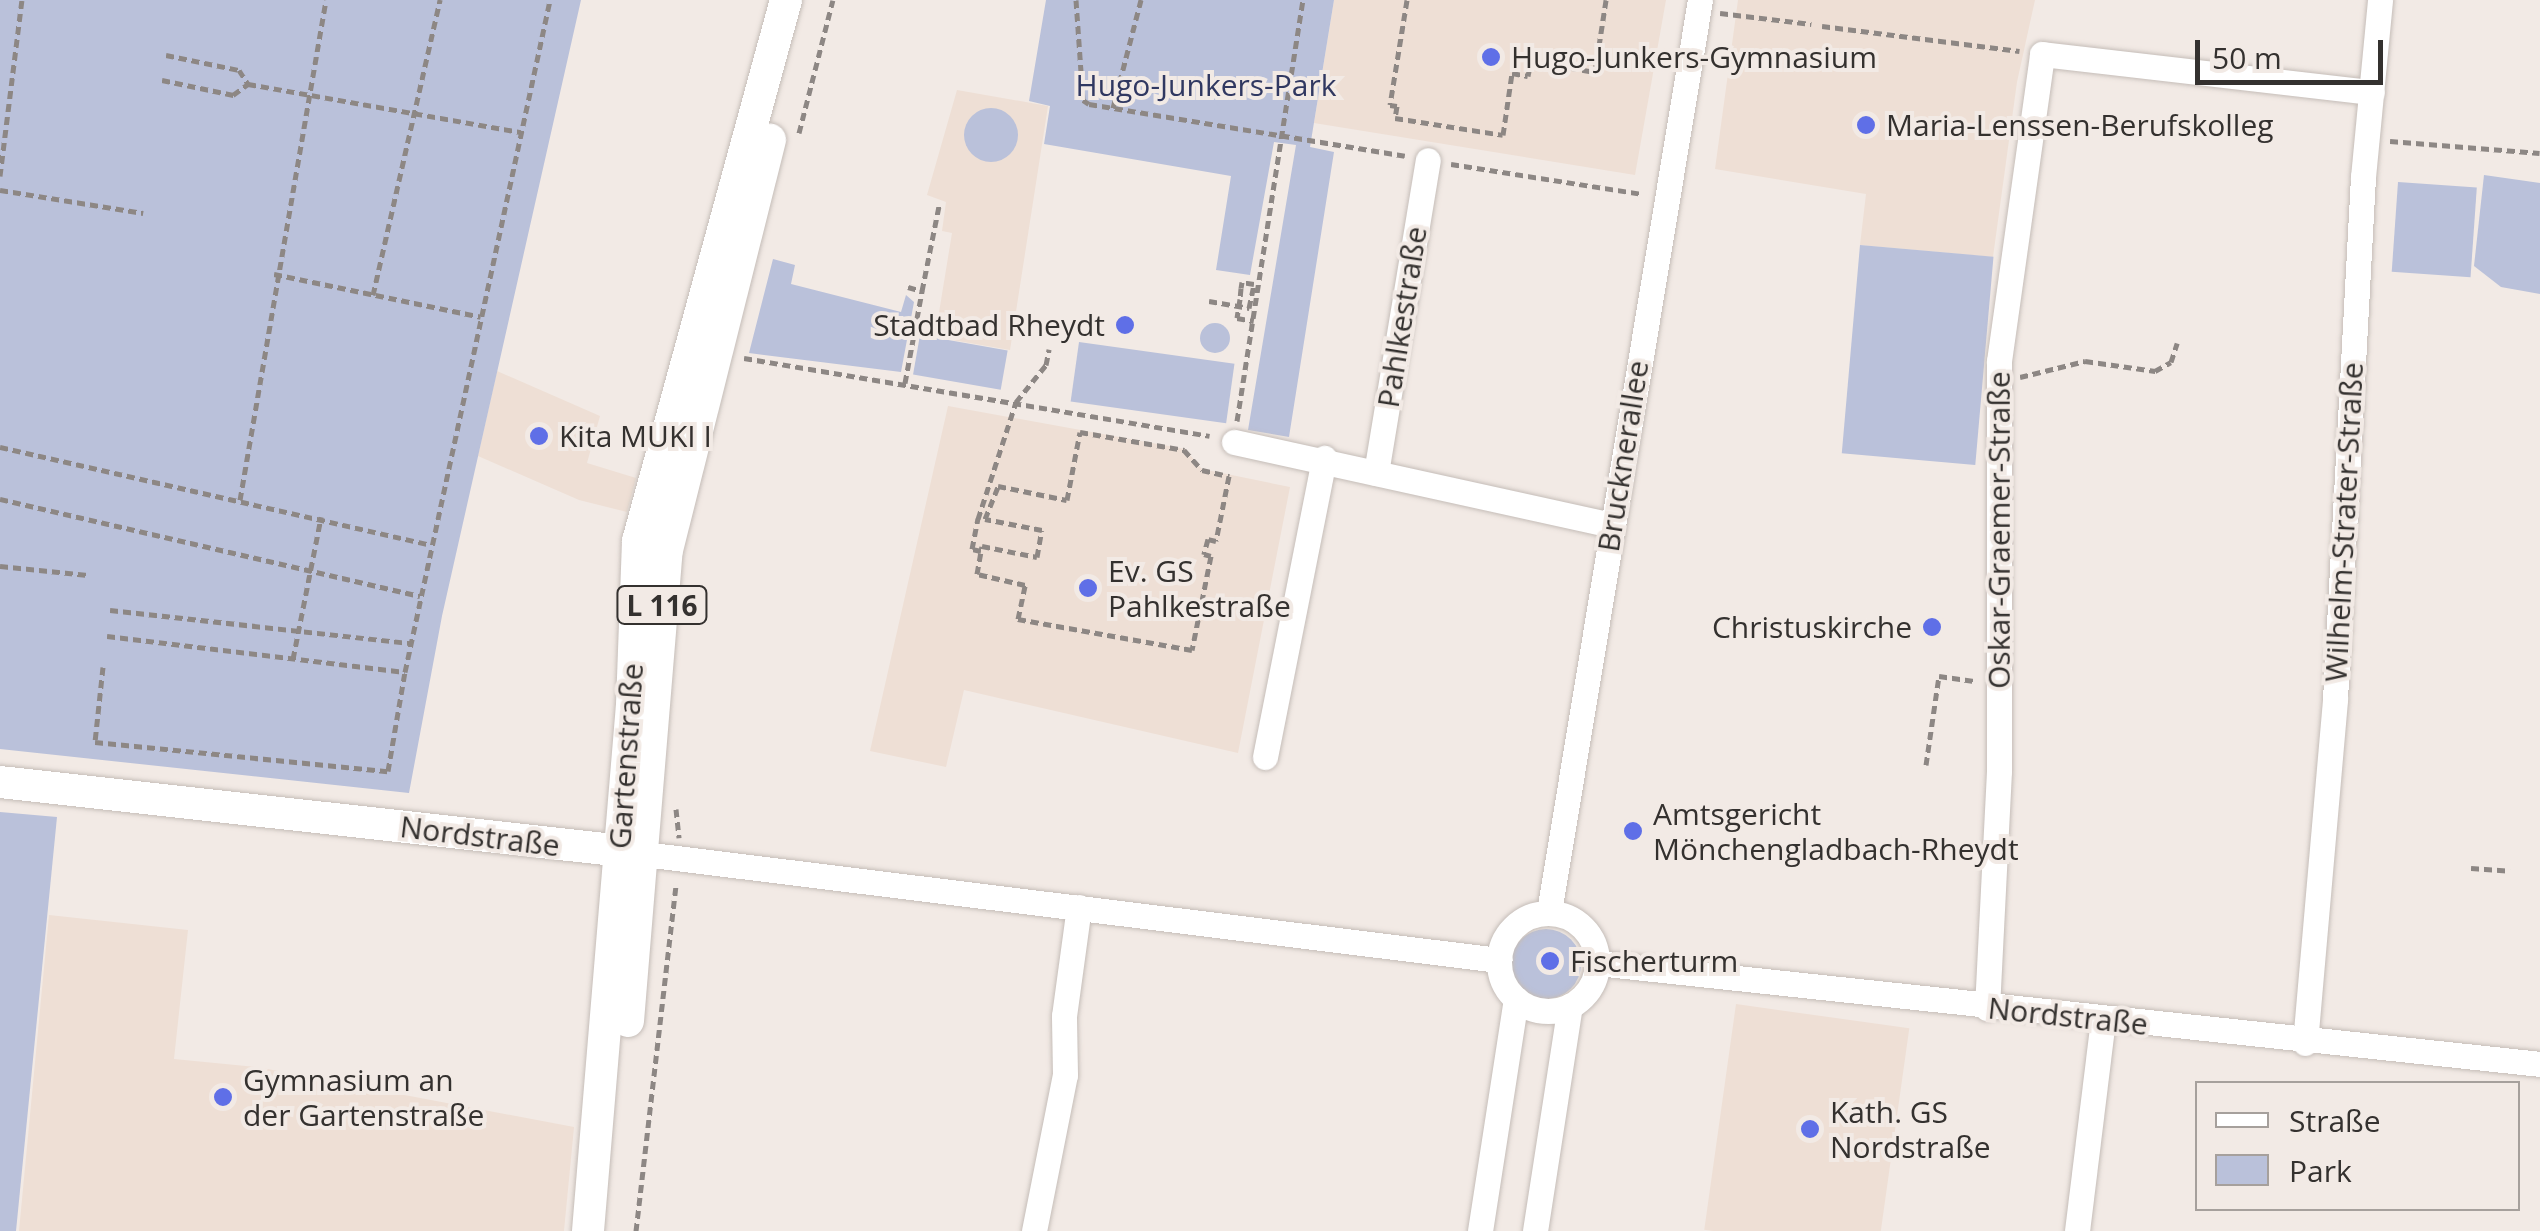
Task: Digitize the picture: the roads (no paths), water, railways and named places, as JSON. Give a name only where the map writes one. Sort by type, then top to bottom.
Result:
[{"type":"main road","name":"Gartenstraße","points":[[608,1231],[632,853],[638,541],[786,0]]},
{"type":"main road","name":"Gartenstraße","points":[[588,1231],[667,550],[807,0]]},
{"type":"main road","name":"Nordstraße","points":[[0,782],[632,853]]},
{"type":"street","name":"Wilhelm-Strater-Straße","points":[[2305,1043],[2335,700],[2367,140],[2380,0]]},
{"type":"street","name":"Brucknerallee","points":[[1550,912],[1699,5]]},
{"type":"street","name":"Oskar-Graemer-Straße","points":[[1987,1008],[1999,683],[1999,386],[2042,54],[2372,92]]},
{"type":"street","name":"Pahlkestraße","points":[[1376,474],[1428,160]]},
{"type":"street","points":[[1234,442],[1324,458],[1376,474],[1612,525]]},
{"type":"street","points":[[1265,757],[1324,458]]},
{"type":"street","name":"Nordstraße","points":[[632,853],[1499,960]]},
{"type":"street","points":[[1034,1231],[1065,1075],[1064,1016],[1079,907]]},
{"type":"street","points":[[1480,1231],[1516,999],[1499,960],[1520,921],[1550,912],[1579,923],[1590,935],[1596,963],[1589,990],[1570,1006],[1544,1011],[1516,999]]},
{"type":"street","name":"Nordstraße","points":[[1596,963],[2305,1043],[2540,1064]]},
{"type":"street","points":[[1535,1231],[1570,1006]]},
{"type":"street","points":[[2077,1231],[2103,1019]]},
{"type":"place","name":"Hugo-Junkers-Gymnasium","points":[[1491,57]]},
{"type":"place","name":"Maria-Lenssen-Berufskolleg","points":[[1866,125]]},
{"type":"place","name":"Stadtbad Rheydt","points":[[1125,325]]},
{"type":"place","name":"Kita MUKI I","points":[[539,436]]},
{"type":"place","name":"Ev. GS Pahlkestraße","points":[[1088,588]]},
{"type":"place","name":"Christuskirche","points":[[1932,627]]},
{"type":"place","name":"Amtsgericht Mönchengladbach-Rheydt","points":[[1633,831]]},
{"type":"place","name":"Fischerturm","points":[[1550,961]]},
{"type":"place","name":"Gymnasium an der Gartenstraße","points":[[223,1097]]},
{"type":"place","name":"Kath. GS Nordstraße","points":[[1810,1129]]},
{"type":"park label","name":"Hugo-Junkers-Park","points":[[1206,85]]}]
